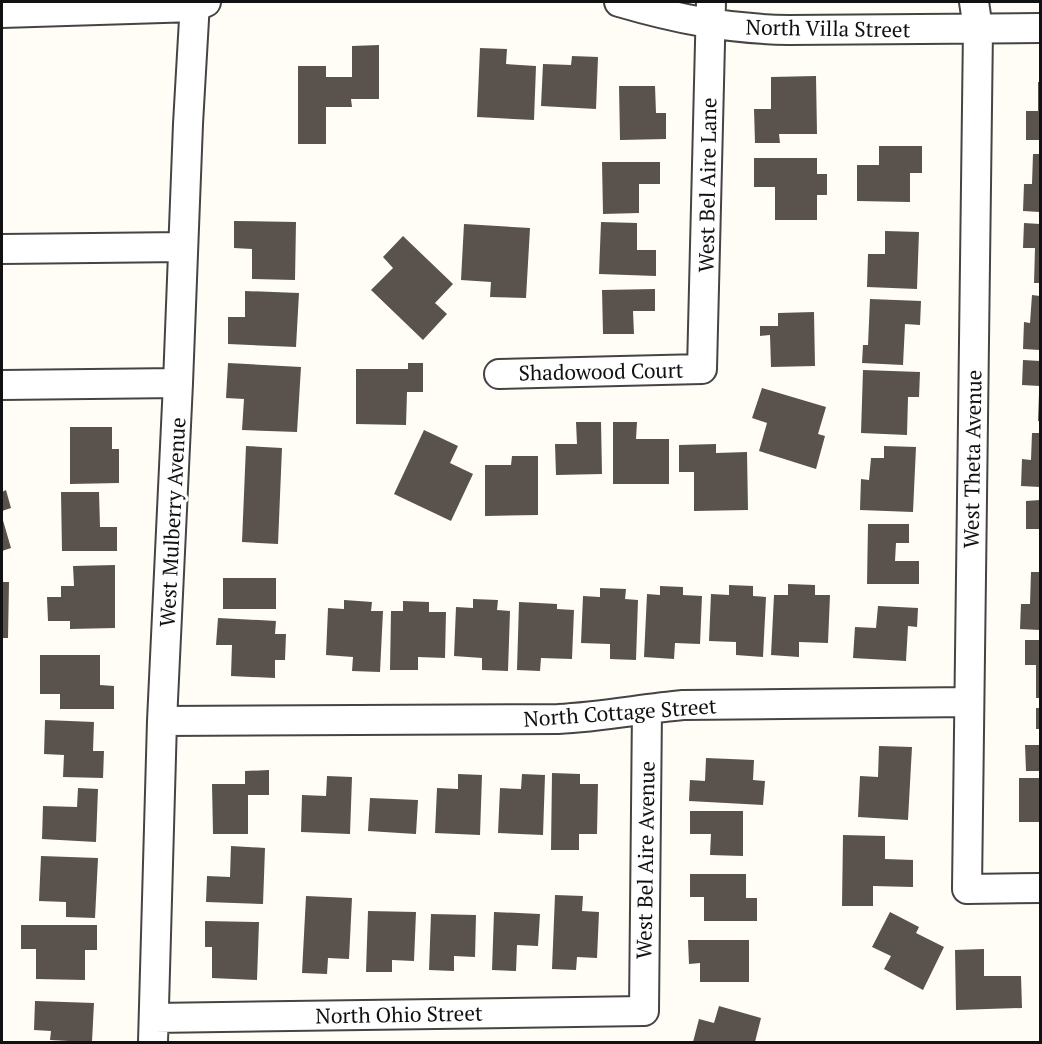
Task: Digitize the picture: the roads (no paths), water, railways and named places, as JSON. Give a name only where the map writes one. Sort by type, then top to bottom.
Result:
[{"type":"street","name":"North Villa Street","points":[[619,2],[659,14],[711,13],[789,30],[976,15],[1041,28]]},
{"type":"street","points":[[2,13],[199,3]]},
{"type":"street","name":"West Mulberry Avenue","points":[[154,1030],[162,721],[188,124],[199,3]]},
{"type":"street","name":"West Bel Aire Lane","points":[[702,369],[711,13]]},
{"type":"street","name":"West Theta Avenue","points":[[976,15],[967,889],[1041,888]]},
{"type":"street","points":[[2,249],[183,247]]},
{"type":"street","name":"Shadowood Court","points":[[499,374],[702,369]]},
{"type":"street","points":[[2,385],[178,383]]},
{"type":"street","name":"North Cottage Street","points":[[162,721],[558,719],[605,716],[683,705],[969,702]]},
{"type":"street","name":"West Bel Aire Avenue","points":[[644,1011],[647,709]]},
{"type":"street","name":"North Ohio Street","points":[[154,1030],[644,1011]]}]
